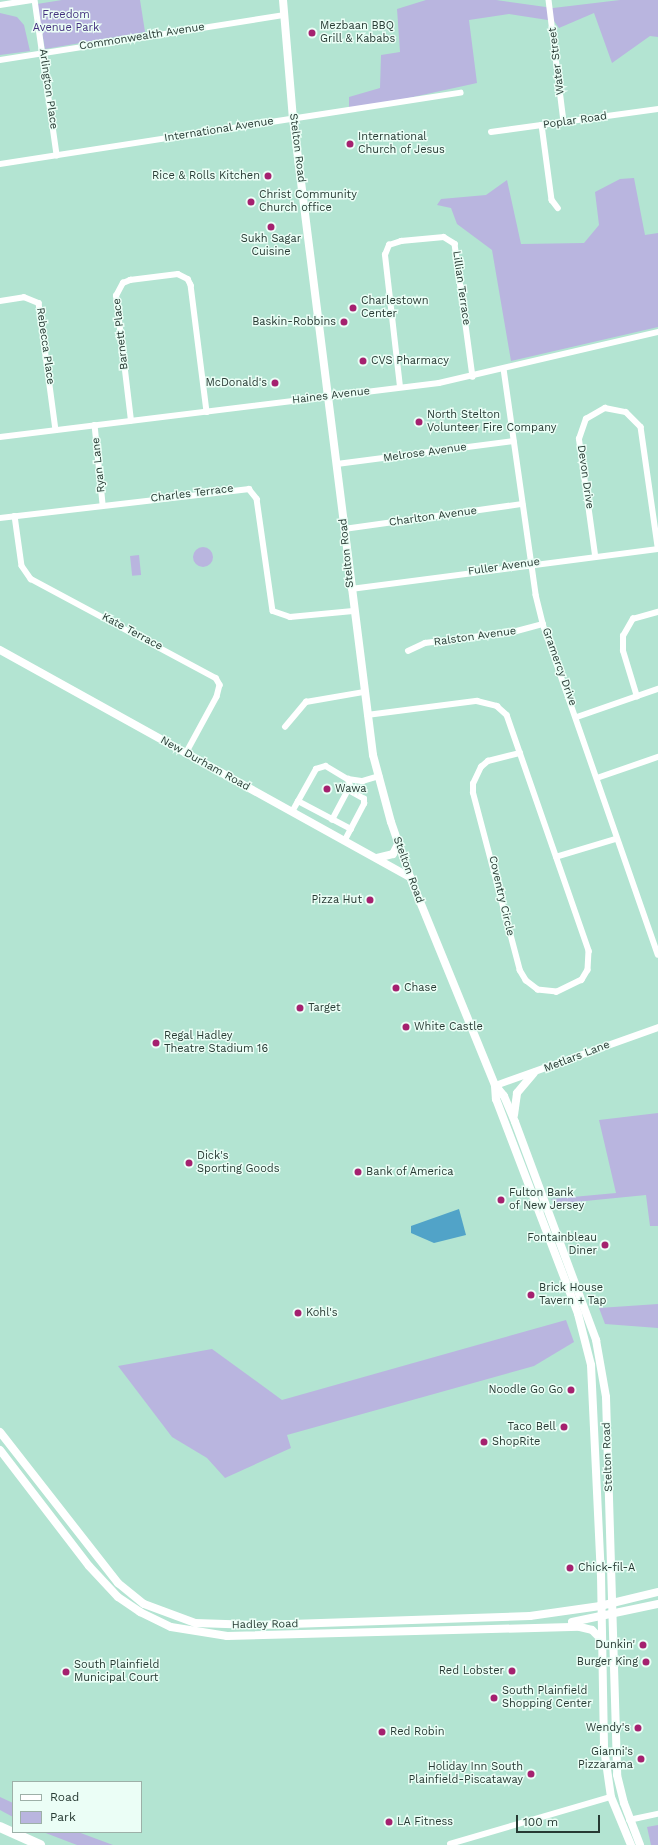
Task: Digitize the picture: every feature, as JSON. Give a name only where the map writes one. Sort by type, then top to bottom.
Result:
[{"type":"highway","points":[[0,1827],[12,1832]]},
{"type":"highway","points":[[13,1833],[40,1845]]},
{"type":"main road","name":"Stelton Road","points":[[283,0],[293,118],[329,397],[353,611],[367,716],[378,776],[398,844],[410,877],[495,1085],[504,1096],[515,1122],[588,1316],[602,1365],[606,1397],[617,1775],[629,1820],[640,1845]]},
{"type":"main road","name":"New Durham Road","points":[[0,650],[410,877]]},
{"type":"main road","points":[[377,858],[393,854],[398,844]]},
{"type":"main road","points":[[515,1122],[514,1107],[517,1093],[534,1073]]},
{"type":"main road","name":"Stelton Road","points":[[495,1085],[496,1099],[578,1314],[591,1365],[604,1748],[611,1797],[630,1845]]},
{"type":"main road","name":"Hadley Road","points":[[0,1432],[98,1561],[118,1583],[144,1604],[196,1623],[260,1625],[530,1616],[600,1606],[658,1592]]},
{"type":"main road","name":"Hadley Road","points":[[0,1450],[89,1566],[118,1597],[140,1612],[171,1627],[197,1633],[227,1636],[586,1627],[601,1639]]},
{"type":"main road","points":[[89,1566],[98,1561]]},
{"type":"main road","name":"Hadley Road","points":[[550,1627],[613,1615],[658,1604]]},
{"type":"street","points":[[0,5],[33,0]]},
{"type":"street","name":"Arlington Place","points":[[33,0],[57,155]]},
{"type":"street","name":"Water Street","points":[[549,0],[564,122]]},
{"type":"street","name":"Commonwealth Avenue","points":[[0,60],[42,52],[284,15]]},
{"type":"street","name":"International Avenue","points":[[0,164],[461,93]]},
{"type":"street","name":"Poplar Road","points":[[491,132],[658,109]]},
{"type":"street","points":[[542,125],[552,200],[558,208]]},
{"type":"street","name":"Lillian Terrace","points":[[400,387],[385,255],[390,245],[401,241],[444,236],[455,244],[473,377]]},
{"type":"street","name":"Barnett Place","points":[[131,421],[117,293],[130,280],[178,274],[188,279],[191,285],[208,412]]},
{"type":"street","name":"Rebecca Place","points":[[0,301],[24,297],[39,303],[56,430]]},
{"type":"street","name":"Haines Avenue","points":[[0,437],[329,397],[473,377],[658,332]]},
{"type":"street","name":"Gramercy Drive","points":[[504,369],[531,563],[543,624],[577,717],[616,839],[658,955]]},
{"type":"street","name":"Devon Drive","points":[[595,556],[579,439],[586,419],[605,408],[626,412],[641,428],[658,548]]},
{"type":"street","name":"Ryan Lane","points":[[95,425],[103,504]]},
{"type":"street","name":"Melrose Avenue","points":[[337,464],[514,441]]},
{"type":"street","name":"Charles Terrace","points":[[0,518],[103,504],[248,489],[257,499],[271,604],[275,613],[290,617],[353,611]]},
{"type":"street","name":"Charlton Avenue","points":[[344,529],[522,504]]},
{"type":"street","name":"Kate Terrace","points":[[15,516],[22,566],[31,579],[216,678],[220,685],[217,697],[186,754]]},
{"type":"street","name":"Fuller Avenue","points":[[351,589],[531,563],[658,548]]},
{"type":"street","points":[[637,697],[624,651],[623,636],[633,619],[658,612]]},
{"type":"street","name":"Ralston Avenue","points":[[408,650],[425,643],[513,632],[543,624]]},
{"type":"street","points":[[577,717],[658,689]]},
{"type":"street","points":[[285,727],[306,702],[364,692]]},
{"type":"street","name":"Coventry Circle","points":[[367,716],[477,701],[491,703],[507,715],[556,857],[590,960],[582,980],[574,986],[547,992],[531,986],[520,971],[473,793],[473,784],[481,767],[488,761],[520,753]]},
{"type":"street","points":[[597,778],[658,757]]},
{"type":"street","points":[[292,812],[316,769],[326,766],[348,779],[363,781],[378,776]]},
{"type":"street","points":[[332,820],[348,790],[348,779]]},
{"type":"street","points":[[344,840],[364,804],[364,799],[348,790]]},
{"type":"street","points":[[298,801],[351,829]]},
{"type":"street","points":[[556,857],[616,839]]},
{"type":"street","name":"Metlars Lane","points":[[495,1085],[534,1073],[658,1027]]},
{"type":"street","points":[[450,1844],[611,1797]]},
{"type":"street","points":[[629,1820],[658,1814]]},
{"type":"green space","name":"Freedom Avenue Park","points":[[62,0],[140,0],[145,32],[45,49],[37,4]]},
{"type":"green space","points":[[426,0],[496,0],[553,8],[620,0],[658,0],[658,37],[650,36],[612,63],[594,13],[559,28],[554,21],[509,14],[469,20],[477,83],[349,111],[349,97],[380,88],[381,55],[400,52],[397,9]]},
{"type":"green space","points":[[0,13],[17,17],[24,25],[30,51],[0,55]]},
{"type":"green space","points":[[634,178],[645,235],[658,233],[658,327],[511,361],[492,250],[457,224],[451,208],[437,205],[441,199],[486,195],[507,180],[521,244],[584,243],[599,225],[595,192],[620,179]]},
{"type":"green space","points":[[203,547],[210,550],[213,557],[210,564],[203,567],[196,564],[193,557],[196,550]]},
{"type":"green space","points":[[139,555],[141,575],[132,576],[130,556]]},
{"type":"green space","points":[[658,1113],[658,1226],[650,1226],[646,1195],[555,1204],[551,1199],[616,1193],[599,1120]]},
{"type":"green space","points":[[658,1304],[658,1328],[605,1324],[599,1308]]},
{"type":"green space","points":[[566,1320],[574,1342],[534,1366],[287,1435],[291,1448],[225,1478],[207,1458],[172,1437],[118,1366],[212,1349],[282,1400]]},
{"type":"green space","points":[[0,1797],[12,1803],[12,1816],[0,1810]]},
{"type":"green space","points":[[658,1825],[658,1845],[651,1845],[647,1827]]},
{"type":"green space","points":[[46,1833],[81,1833],[113,1845],[77,1845]]},
{"type":"water","points":[[459,1209],[466,1235],[434,1243],[411,1233],[411,1226]]},
{"type":"place","name":"Mezbaan BBQ Grill & Kababs","points":[[312,33]]},
{"type":"place","name":"International Church of Jesus","points":[[350,144]]},
{"type":"place","name":"Rice & Rolls Kitchen","points":[[268,176]]},
{"type":"place","name":"Christ Community Church office","points":[[251,202]]},
{"type":"place","name":"Sukh Sagar Cuisine","points":[[271,227]]},
{"type":"place","name":"Charlestown Center","points":[[353,308]]},
{"type":"place","name":"Baskin-Robbins","points":[[344,322]]},
{"type":"place","name":"CVS Pharmacy","points":[[363,361]]},
{"type":"place","name":"McDonald's","points":[[275,383]]},
{"type":"place","name":"North Stelton Volunteer Fire Company","points":[[419,422]]},
{"type":"place","name":"Wawa","points":[[327,789]]},
{"type":"place","name":"Pizza Hut","points":[[370,900]]},
{"type":"place","name":"Chase","points":[[396,988]]},
{"type":"place","name":"Target","points":[[300,1008]]},
{"type":"place","name":"White Castle","points":[[406,1027]]},
{"type":"place","name":"Regal Hadley Theatre Stadium 16","points":[[156,1043]]},
{"type":"place","name":"Dick's Sporting Goods","points":[[189,1163]]},
{"type":"place","name":"Bank of America","points":[[358,1172]]},
{"type":"place","name":"Fulton Bank of New Jersey","points":[[501,1200]]},
{"type":"place","name":"Fontainbleau Diner","points":[[605,1245]]},
{"type":"place","name":"Brick House Tavern + Tap","points":[[531,1295]]},
{"type":"place","name":"Kohl's","points":[[298,1313]]},
{"type":"place","name":"Noodle Go Go","points":[[571,1390]]},
{"type":"place","name":"Taco Bell","points":[[564,1427]]},
{"type":"place","name":"ShopRite","points":[[484,1442]]},
{"type":"place","name":"Chick-fil-A","points":[[570,1568]]},
{"type":"place","name":"Dunkin'","points":[[643,1645]]},
{"type":"place","name":"Burger King","points":[[646,1662]]},
{"type":"place","name":"Red Lobster","points":[[512,1671]]},
{"type":"place","name":"South Plainfield Municipal Court","points":[[66,1672]]},
{"type":"place","name":"South Plainfield Shopping Center","points":[[494,1698]]},
{"type":"place","name":"Wendy's","points":[[638,1728]]},
{"type":"place","name":"Red Robin","points":[[382,1732]]},
{"type":"place","name":"Gianni's Pizzarama","points":[[641,1759]]},
{"type":"place","name":"Holiday Inn South Plainfield-Piscataway","points":[[531,1774]]},
{"type":"place","name":"LA Fitness","points":[[389,1822]]}]
